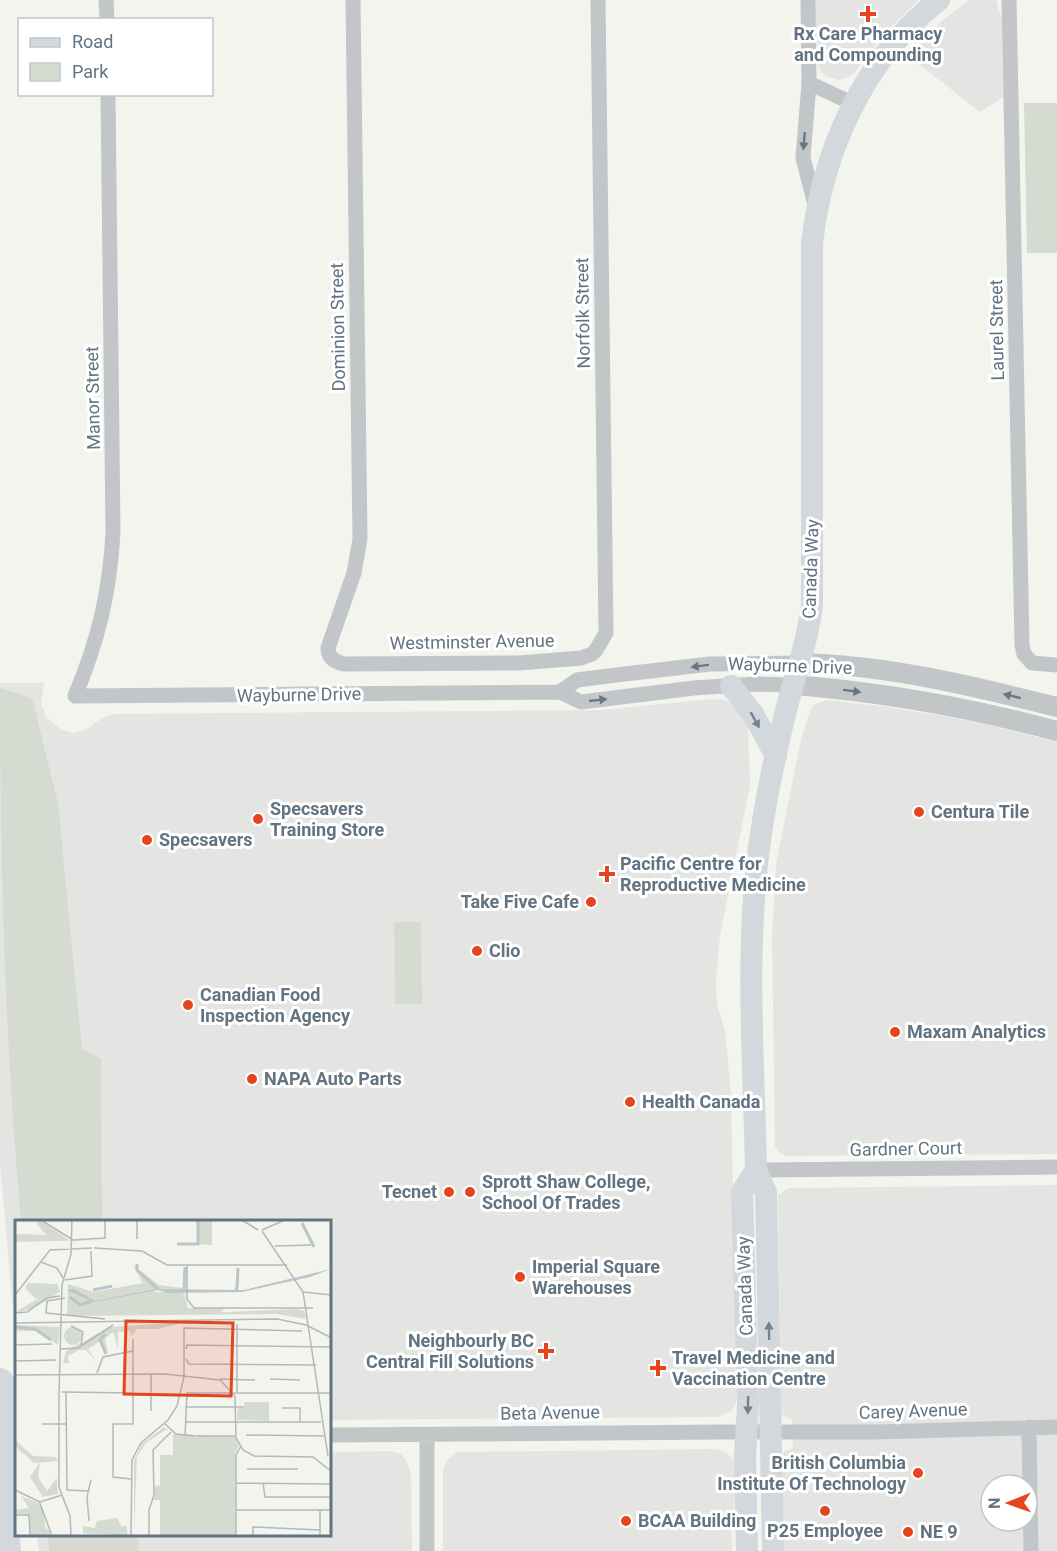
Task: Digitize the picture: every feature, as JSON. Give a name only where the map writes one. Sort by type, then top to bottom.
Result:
[{"type":"highway","points":[[0,1382],[15,1465]]},
{"type":"highway","points":[[0,1463],[7,1551]]},
{"type":"highway","points":[[25,1536],[27,1551]]},
{"type":"main road","name":"Canada Way","points":[[773,1551],[766,1192],[756,1170],[754,907],[759,848],[776,756],[808,632],[812,604],[811,277],[816,208],[831,155],[854,104],[888,51],[925,11],[939,0]]},
{"type":"main road","points":[[731,686],[753,714],[776,756]]},
{"type":"main road","name":"Canada Way","points":[[747,1551],[746,1432],[748,1405],[742,1192],[756,1170]]},
{"type":"street","points":[[106,0],[106,18]]},
{"type":"street","name":"Dominion Street","points":[[328,648],[354,573],[360,539],[353,0]]},
{"type":"street","name":"Norfolk Street","points":[[598,0],[607,626]]},
{"type":"street","points":[[808,0],[809,83],[803,158],[816,208]]},
{"type":"street","name":"Laurel Street","points":[[1009,0],[1022,645],[1026,658],[1035,664],[1057,665]]},
{"type":"street","points":[[809,83],[854,104]]},
{"type":"street","name":"Manor Street","points":[[75,696],[89,662],[102,619],[113,532],[108,96]]},
{"type":"street","name":"Westminster Avenue","points":[[328,648],[328,654],[334,660],[345,664],[550,661],[581,658],[592,654],[604,637],[607,626]]},
{"type":"street","name":"Wayburne Drive","points":[[560,692],[578,680],[710,664],[826,663],[967,685],[1057,707]]},
{"type":"street","name":"Wayburne Drive","points":[[75,696],[560,692],[581,702],[731,686],[794,685],[879,694],[958,708],[1057,731]]},
{"type":"street","name":"Gardner Court","points":[[756,1170],[1057,1167]]},
{"type":"street","name":"Carey Avenue","points":[[771,1432],[876,1432],[1057,1426]]},
{"type":"street","points":[[1029,1427],[1031,1551]]},
{"type":"street","name":"Beta Avenue","points":[[332,1435],[771,1432]]},
{"type":"street","points":[[427,1435],[427,1551]]},
{"type":"shaded area","points":[[815,0],[918,0],[880,39],[854,73],[839,80],[827,77],[817,64]]},
{"type":"shaded area","points":[[969,0],[996,0],[1002,20],[1003,97],[980,112],[907,55],[944,19]]},
{"type":"shaded area","points":[[0,683],[44,683],[41,703],[46,717],[62,730],[74,733],[87,729],[103,717],[115,714],[600,710],[713,699],[725,700],[740,710],[748,728],[750,785],[720,935],[716,983],[717,1005],[725,1030],[731,1094],[737,1392],[736,1403],[731,1411],[718,1417],[332,1420],[332,1220],[15,1220],[15,1333],[0,1163]]},
{"type":"shaded area","points":[[827,700],[938,715],[1057,742],[1057,1154],[786,1156],[775,1147],[772,937],[776,864],[802,735],[812,707]]},
{"type":"shaded area","points":[[1057,1185],[1057,1551],[781,1551],[781,1454],[793,1448],[792,1420],[781,1414],[778,1195],[788,1188]]},
{"type":"shaded area","points":[[720,1450],[735,1461],[736,1487],[731,1526],[732,1551],[443,1551],[443,1471],[447,1460],[456,1452]]},
{"type":"shaded area","points":[[390,1451],[401,1454],[411,1473],[412,1551],[39,1551],[37,1536],[332,1536],[332,1452]]},
{"type":"green space","points":[[1024,103],[1057,103],[1057,253],[1027,253]]},
{"type":"green space","points":[[0,688],[32,698],[58,803],[82,1049],[101,1059],[102,1220],[21,1220],[4,955]]},
{"type":"green space","points":[[394,922],[421,922],[422,1004],[395,1004]]},
{"type":"green space","points":[[48,1536],[137,1536],[139,1551],[49,1551]]},
{"type":"place","name":"Rx Care Pharmacy and Compounding","points":[[868,14]]},
{"type":"place","name":"Centura Tile","points":[[919,812]]},
{"type":"place","name":"Specsavers Training Store","points":[[258,819]]},
{"type":"place","name":"Specsavers","points":[[147,840]]},
{"type":"place","name":"Pacific Centre for Reproductive Medicine","points":[[607,874]]},
{"type":"place","name":"Take Five Cafe","points":[[591,902]]},
{"type":"place","name":"Clio","points":[[477,951]]},
{"type":"place","name":"Canadian Food Inspection Agency","points":[[188,1005]]},
{"type":"place","name":"Maxam Analytics","points":[[895,1032]]},
{"type":"place","name":"NAPA Auto Parts","points":[[252,1079]]},
{"type":"place","name":"Health Canada","points":[[630,1102]]},
{"type":"place","name":"Tecnet","points":[[449,1192]]},
{"type":"place","name":"Sprott Shaw College, School Of Trades","points":[[470,1192]]},
{"type":"place","name":"Imperial Square Warehouses","points":[[520,1277]]},
{"type":"place","name":"Neighbourly BC Central Fill Solutions","points":[[546,1351]]},
{"type":"place","name":"Travel Medicine and Vaccination Centre","points":[[658,1368]]},
{"type":"place","name":"British Columbia Institute Of Technology","points":[[918,1473]]},
{"type":"place","name":"P25 Employee","points":[[825,1511]]},
{"type":"place","name":"BCAA Building","points":[[626,1521]]},
{"type":"place","name":"NE 9","points":[[908,1532]]}]
